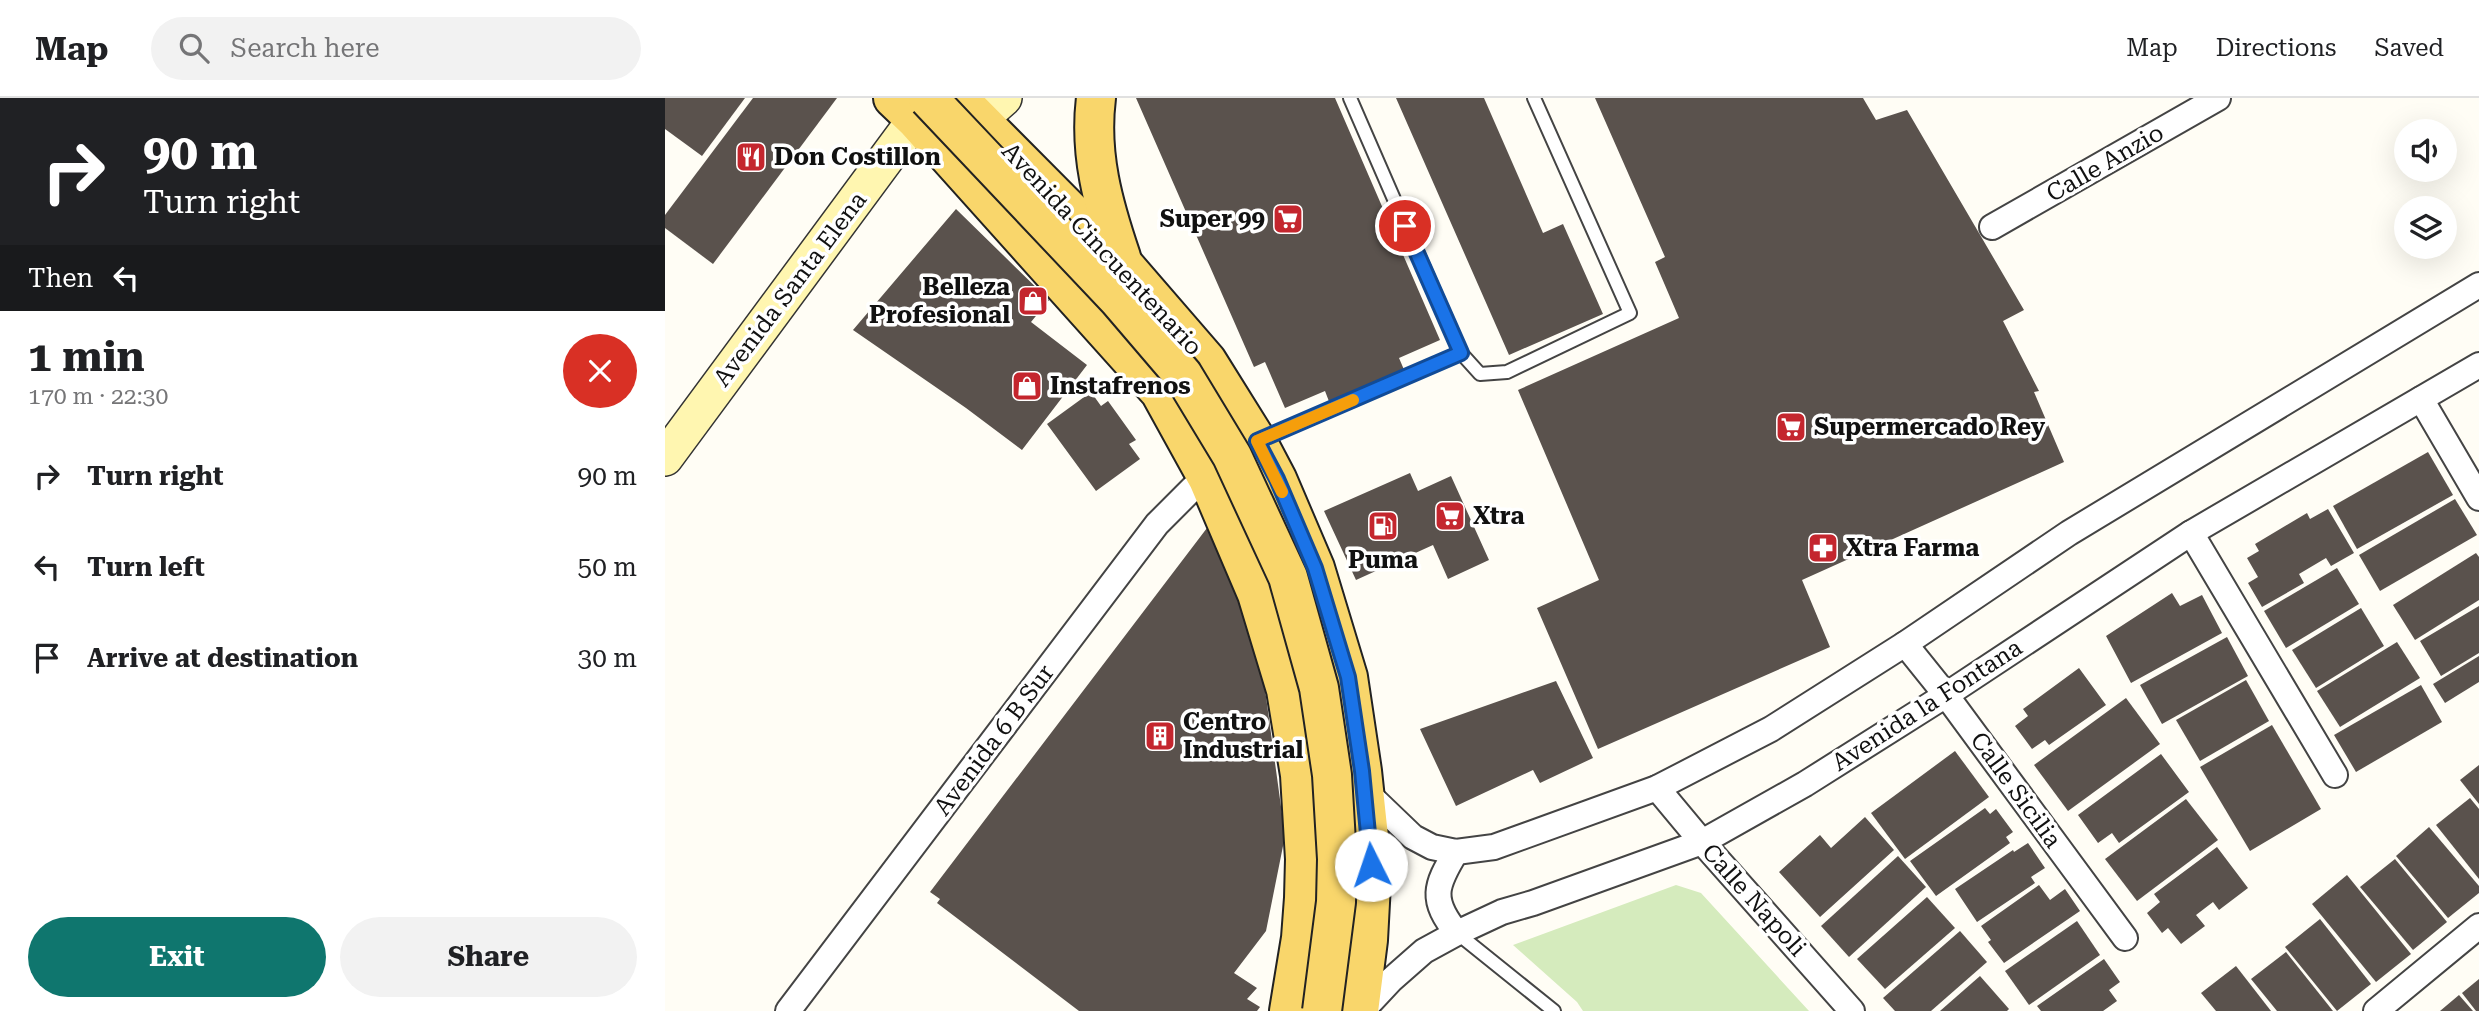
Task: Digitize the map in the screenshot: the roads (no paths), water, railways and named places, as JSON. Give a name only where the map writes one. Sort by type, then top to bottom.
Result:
[{"type":"main road","points":[[1096,98],[1093,128],[1096,169],[1107,216],[1124,265]]},
{"type":"main road","name":"Avenida Cincuentenario","points":[[917,104],[1160,392],[1208,479],[1257,594],[1286,690],[1300,775],[1305,859],[1304,898],[1301,937],[1289,1011]]},
{"type":"main road","name":"Avenida Cincuentenario","points":[[917,104],[1118,299],[1184,375],[1233,456],[1288,577],[1319,688],[1332,775],[1337,859],[1336,902],[1322,1011]]},
{"type":"main road","name":"Avenida Cincuentenario","points":[[980,106],[1207,361],[1257,441],[1277,479],[1315,568],[1348,677],[1364,790],[1371,865],[1368,940],[1360,1011]]},
{"type":"main road","points":[[1208,479],[1230,469],[1243,467],[1277,479]]},
{"type":"street","name":"Calle Anzio","points":[[1992,227],[2218,98]]},
{"type":"street","points":[[917,104],[980,106]]},
{"type":"street","name":"Avenida Santa Elena","points":[[665,458],[917,104]]},
{"type":"street","points":[[1364,790],[1413,837],[1433,847],[1456,852],[1493,847],[1657,788],[1771,729],[1905,644],[2081,525],[2479,285]]},
{"type":"street","name":"Avenida la Fontana","points":[[1360,1011],[1423,951],[1457,933],[1502,912],[1533,904],[1702,842],[1805,784],[1946,695],[2190,533],[2479,365]]},
{"type":"street","points":[[2421,399],[2479,498]]},
{"type":"street","name":"Avenida 6 B Sur","points":[[788,1011],[1157,524],[1193,488],[1208,479]]},
{"type":"street","points":[[2190,533],[2335,775]]},
{"type":"street","name":"Calle Sicilia","points":[[1905,644],[1946,695],[2125,938]]},
{"type":"street","name":"Calle Napoli","points":[[1657,788],[1851,1011]]},
{"type":"street","points":[[1456,852],[1441,876],[1437,890],[1438,902],[1457,933]]},
{"type":"street","points":[[2376,1011],[2479,926]]},
{"type":"lane","points":[[1349,98],[1461,353],[1480,374],[1507,372],[1630,313],[1534,98]]},
{"type":"lane","points":[[1257,441],[1461,353]]},
{"type":"lane","points":[[1457,933],[1554,1011]]},
{"type":"place","name":"Don Costillon","points":[[751,157]]},
{"type":"place","name":"Super 99","points":[[1288,219]]},
{"type":"place","name":"Belleza Profesional","points":[[1033,301]]},
{"type":"place","name":"Instafrenos","points":[[1027,386]]},
{"type":"place","name":"Supermercado Rey","points":[[1791,427]]},
{"type":"place","name":"Xtra","points":[[1450,516]]},
{"type":"place","name":"Puma","points":[[1383,526]]},
{"type":"place","name":"Xtra Farma","points":[[1823,548]]},
{"type":"place","name":"Centro Industrial","points":[[1160,736]]}]
